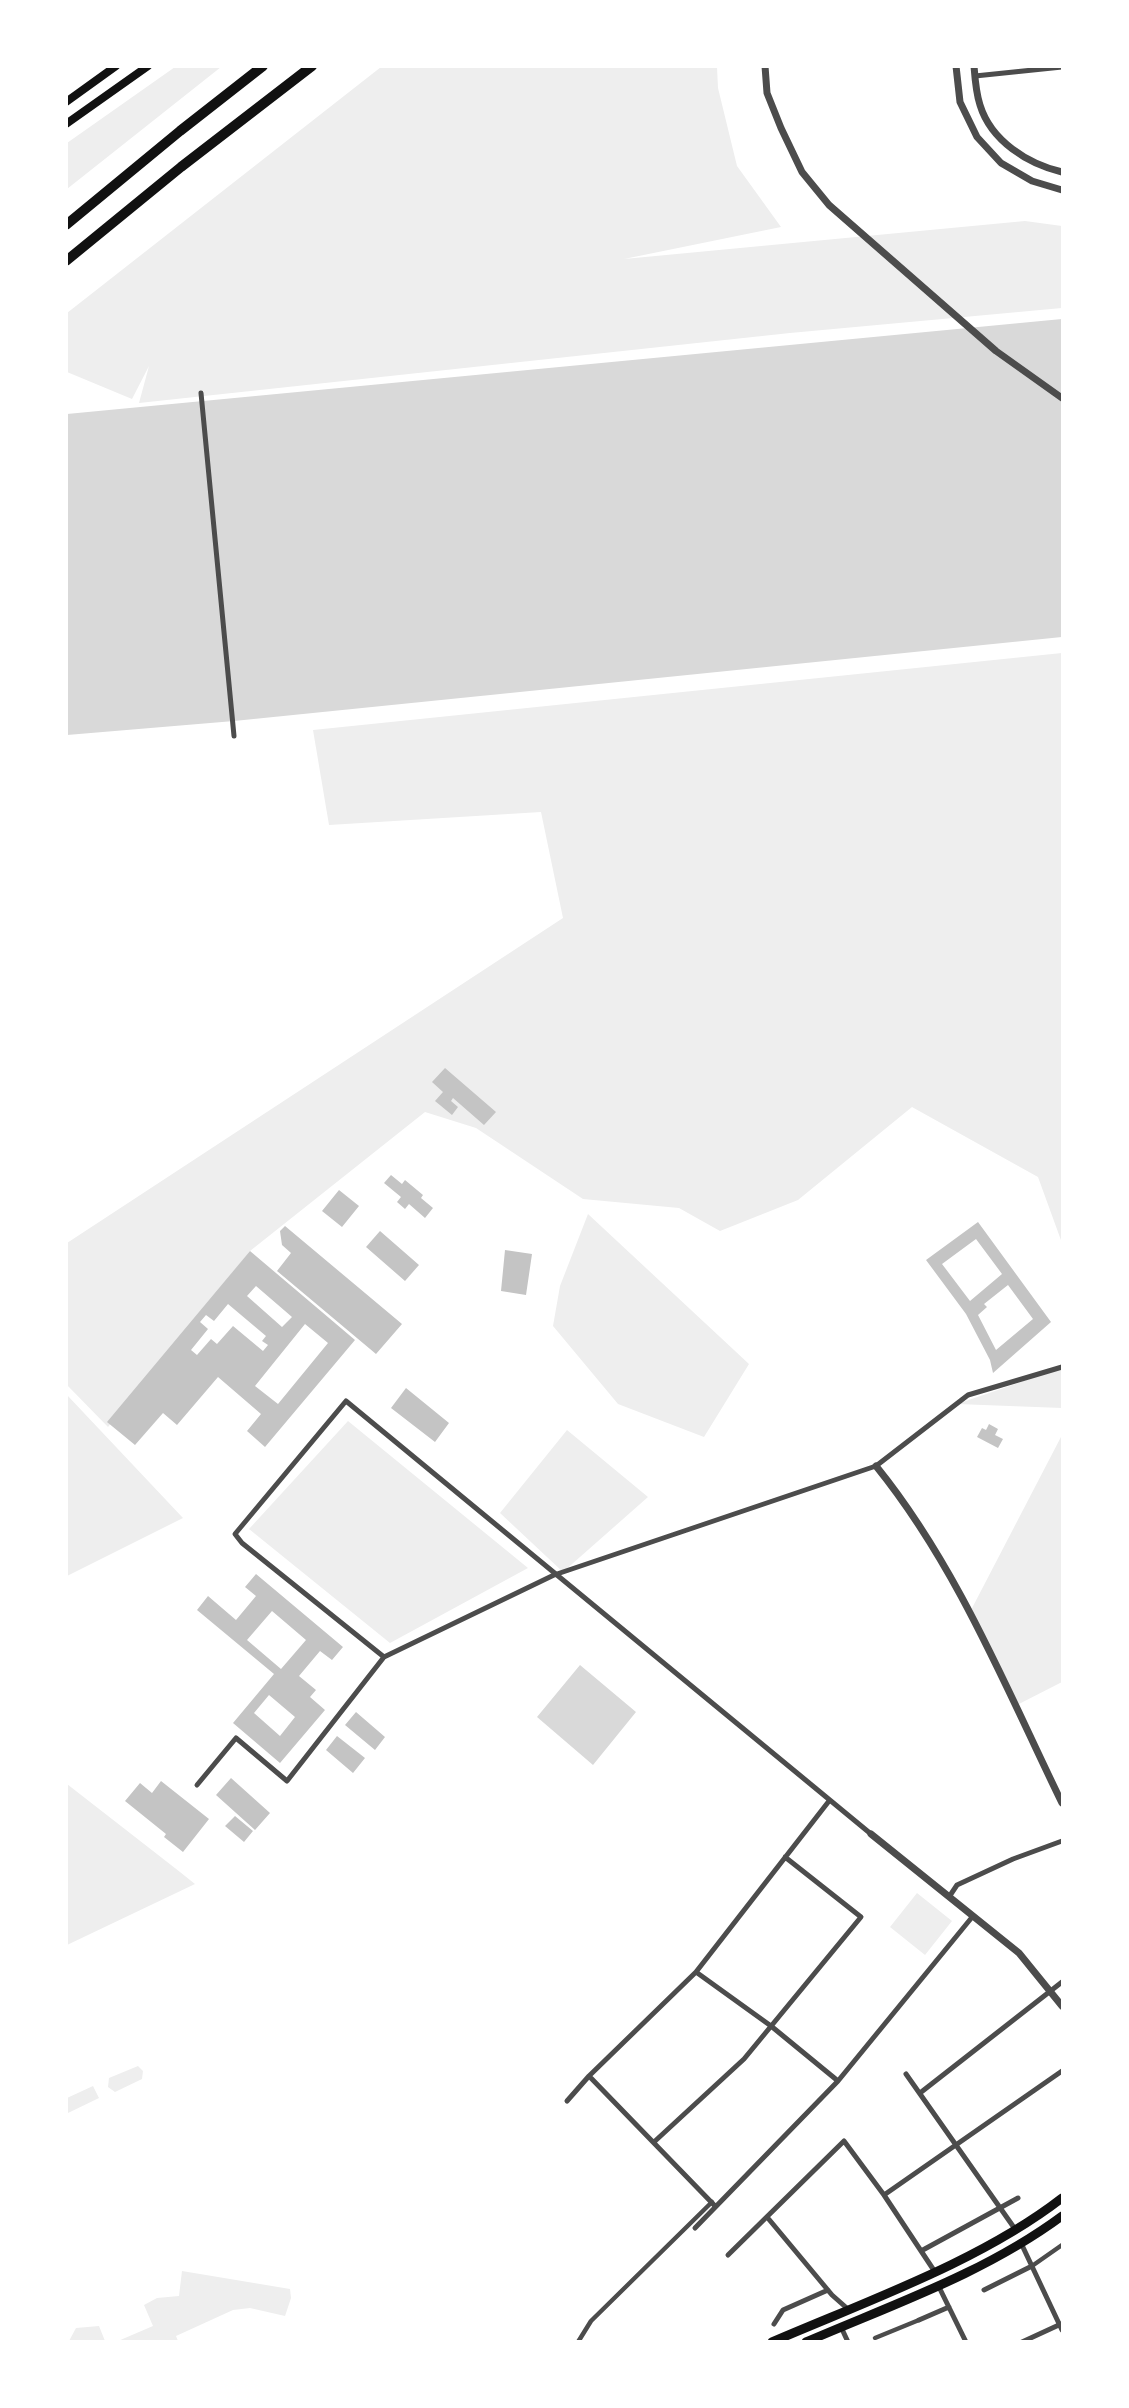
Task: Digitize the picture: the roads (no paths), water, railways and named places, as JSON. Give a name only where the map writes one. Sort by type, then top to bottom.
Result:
[{"type":"highway","points":[[66,225],[263,66]]},
{"type":"highway","points":[[66,261],[181,167],[312,66]]},
{"type":"main road","points":[[66,102],[116,66]]},
{"type":"main road","points":[[66,124],[148,66]]},
{"type":"main road","points":[[772,2342],[935,2272],[1044,2212],[1062,2197]]},
{"type":"main road","points":[[806,2342],[939,2287],[987,2263],[1062,2216]]},
{"type":"street","points":[[765,66],[767,93],[802,172],[829,205],[996,351],[1062,398]]},
{"type":"street","points":[[956,66],[960,102],[968,123],[977,136],[1002,163],[1032,181],[1062,190]]},
{"type":"street","points":[[974,66],[980,106],[997,135],[1030,161],[1062,172]]},
{"type":"street","points":[[975,76],[1062,67]]},
{"type":"street","points":[[201,393],[234,736]]},
{"type":"street","points":[[197,1785],[236,1738],[287,1781],[384,1657],[554,1575],[876,1466],[968,1395],[1062,1367]]},
{"type":"street","points":[[384,1657],[247,1548],[235,1534],[346,1402],[829,1801],[1019,1953],[1062,2006]]},
{"type":"street","points":[[876,1466],[900,1496],[959,1590],[1062,1803]]},
{"type":"street","points":[[567,2101],[589,2076],[696,1972],[829,1801]]},
{"type":"street","points":[[949,1897],[957,1885],[1013,1859],[1062,1841]]},
{"type":"street","points":[[654,2142],[744,2059],[861,1917],[785,1857]]},
{"type":"street","points":[[578,2342],[591,2321],[838,2081],[973,1916]]},
{"type":"street","points":[[696,1972],[771,2026],[838,2081]]},
{"type":"street","points":[[920,2093],[1062,1982]]},
{"type":"street","points":[[884,2195],[1062,2071]]},
{"type":"street","points":[[906,2074],[1015,2229]]},
{"type":"street","points":[[589,2076],[714,2204]]},
{"type":"street","points":[[728,2255],[844,2141],[935,2272]]},
{"type":"street","points":[[921,2251],[1018,2198]]},
{"type":"street","points":[[695,2228],[714,2204]]},
{"type":"street","points":[[767,2217],[828,2290],[849,2310]]},
{"type":"street","points":[[1021,2243],[1062,2326],[1022,2342]]},
{"type":"street","points":[[984,2290],[1032,2266],[1062,2245]]},
{"type":"street","points":[[939,2287],[966,2342]]},
{"type":"street","points":[[774,2324],[783,2311],[828,2290]]},
{"type":"street","points":[[875,2338],[949,2307]]},
{"type":"street","points":[[841,2327],[848,2342]]}]
